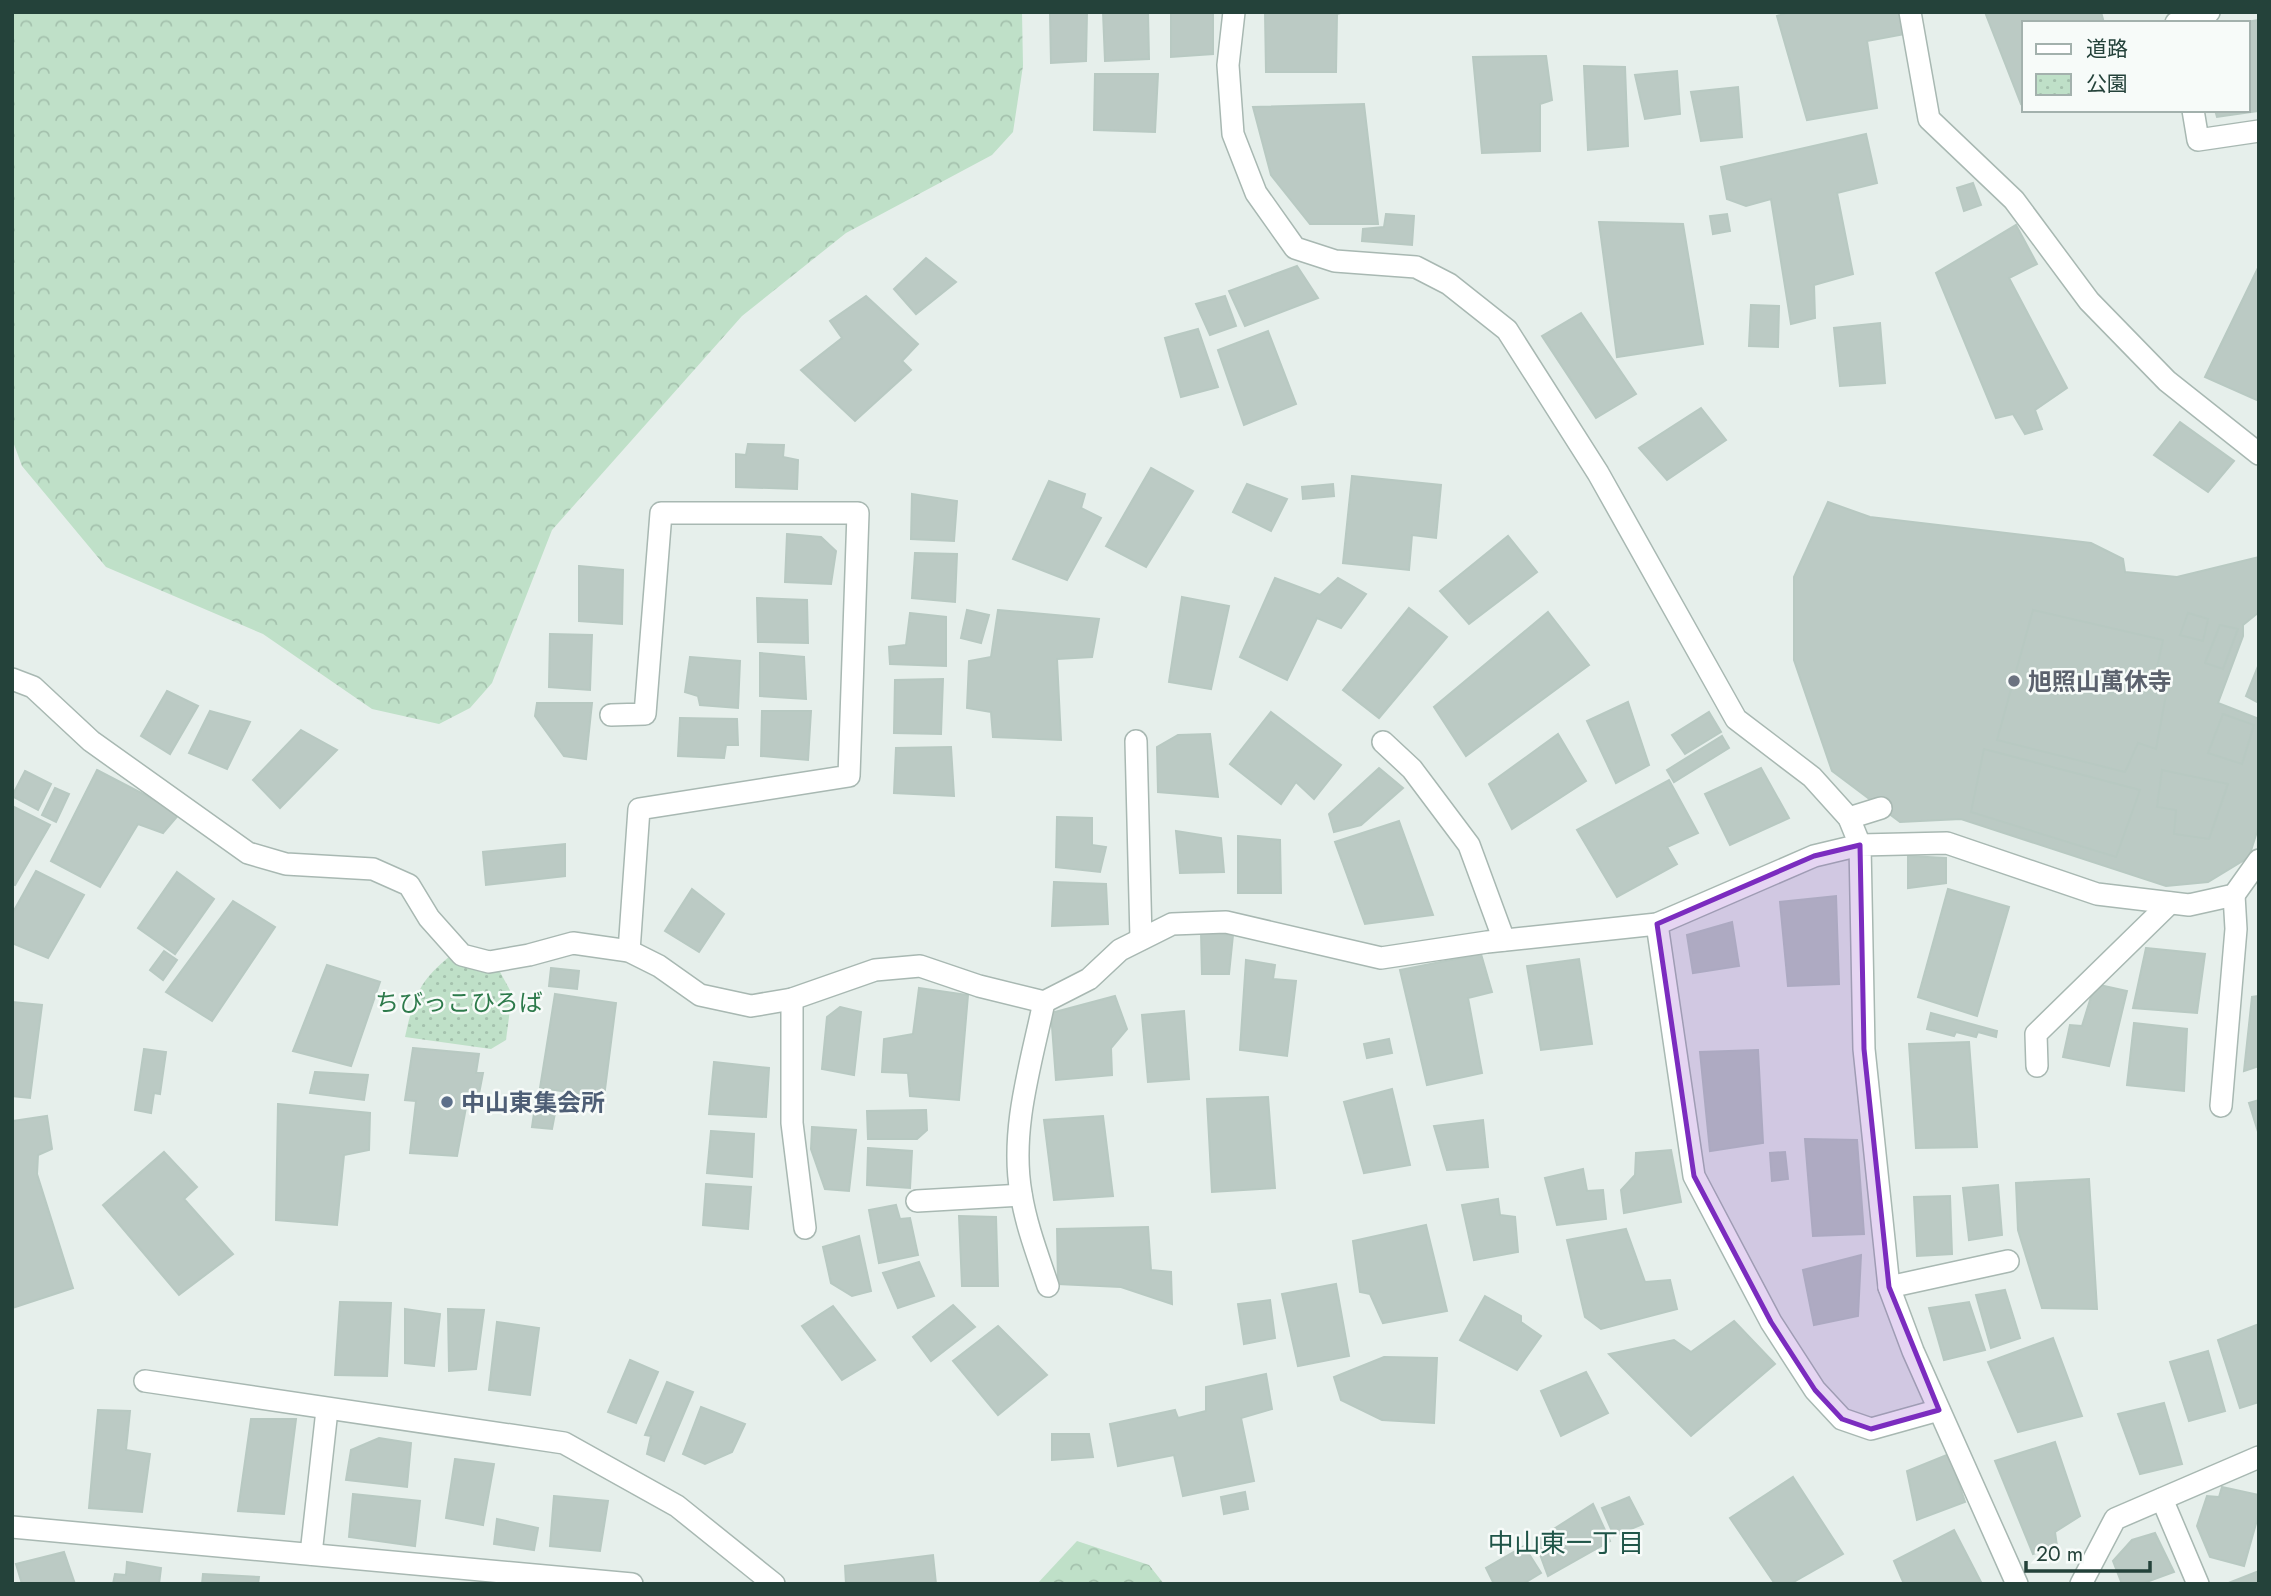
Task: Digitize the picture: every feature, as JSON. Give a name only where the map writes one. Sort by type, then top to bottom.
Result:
[{"type":"street","points":[[1234,12],[1228,65],[1233,134],[1256,193],[1295,248],[1335,261],[1416,267],[1449,284],[1507,330],[1598,473],[1736,719],[1812,777],[1849,818],[1860,845],[1864,1049],[1889,1287],[1939,1410],[2017,1584]]},
{"type":"street","points":[[1910,12],[1929,119],[2014,200],[2089,301],[2167,381],[2259,454]]},
{"type":"street","points":[[2182,21],[2209,12]]},
{"type":"street","points":[[2193,112],[2198,140],[2259,131]]},
{"type":"street","points":[[611,715],[645,714],[661,513],[858,513],[849,776],[639,809],[629,951]]},
{"type":"street","points":[[12,679],[33,687],[90,741],[248,853],[286,864],[373,869],[409,885],[429,918],[462,955],[489,962],[573,943],[629,951],[659,966],[700,995],[751,1006],[792,999],[875,970],[920,966],[979,986],[1044,1002],[1089,979],[1120,950],[1172,924],[1226,922],[1381,958],[1504,940],[1657,924],[1814,856],[1860,845],[1947,843],[2097,894],[2189,905],[2234,895]]},
{"type":"street","points":[[1136,741],[1141,939]]},
{"type":"street","points":[[1383,742],[1412,769],[1469,845],[1504,940]]},
{"type":"street","points":[[1849,818],[1881,808]]},
{"type":"street","points":[[2221,1106],[2236,929],[2234,895],[2259,860]]},
{"type":"street","points":[[2037,1066],[2036,1034],[2169,903]]},
{"type":"street","points":[[1657,924],[1694,1176],[1771,1322],[1815,1390],[1842,1419],[1871,1429],[1939,1410]]},
{"type":"street","points":[[792,999],[792,1123],[805,1228]]},
{"type":"street","points":[[1044,1002],[1019,1127],[1021,1195],[1048,1286]]},
{"type":"street","points":[[917,1201],[1021,1195]]},
{"type":"street","points":[[1889,1287],[2008,1261]]},
{"type":"street","points":[[145,1381],[564,1443],[677,1506],[774,1584]]},
{"type":"street","points":[[311,1554],[327,1410]]},
{"type":"street","points":[[2081,1584],[2115,1520],[2259,1457]]},
{"type":"street","points":[[2162,1499],[2198,1584]]},
{"type":"street","points":[[12,1527],[632,1584]]},
{"type":"highlighted area","points":[[1860,845],[1864,1049],[1889,1287],[1939,1410],[1871,1429],[1842,1419],[1815,1390],[1771,1322],[1694,1176],[1657,924],[1814,856]]},
{"type":"green space","points":[[12,12],[1022,12],[1023,66],[1013,132],[992,155],[846,233],[742,316],[552,530],[492,683],[470,708],[439,724],[372,709],[263,634],[106,567],[22,466],[12,439]]},
{"type":"green space","name":"ちびっこひろば","points":[[450,956],[500,972],[512,994],[506,1040],[491,1049],[405,1037],[419,991],[431,974]]},
{"type":"green space","points":[[1077,1541],[1149,1565],[1164,1584],[1037,1584]]},
{"type":"building","points":[[1050,12],[1087,12],[1086,61],[1051,63]]},
{"type":"building","points":[[1103,12],[1148,12],[1149,59],[1105,61]]},
{"type":"building","points":[[1171,12],[1213,12],[1213,54],[1171,57]]},
{"type":"building","points":[[1265,12],[1344,12],[1337,14],[1336,72],[1266,72]]},
{"type":"building","points":[[1790,12],[1900,12],[1905,34],[1867,41],[1877,108],[1807,120],[1777,16]]},
{"type":"building","points":[[1985,12],[2101,12],[2103,21],[2022,21],[2021,104]]},
{"type":"building","points":[[2259,20],[2259,111],[2217,117],[2216,112],[2250,112],[2250,21]]},
{"type":"building","points":[[1546,56],[1552,100],[1540,104],[1540,151],[1482,153],[1473,57]]},
{"type":"building","points":[[1584,66],[1625,67],[1628,146],[1588,150]]},
{"type":"building","points":[[1677,71],[1680,114],[1645,119],[1635,75]]},
{"type":"building","points":[[1095,74],[1158,74],[1155,132],[1094,130]]},
{"type":"building","points":[[1738,87],[1742,137],[1701,141],[1691,92]]},
{"type":"building","points":[[1364,104],[1378,224],[1310,224],[1271,175],[1253,107]]},
{"type":"building","points":[[1866,134],[1877,183],[1837,193],[1853,274],[1814,285],[1815,318],[1791,324],[1771,199],[1746,206],[1727,199],[1721,167]]},
{"type":"building","points":[[1973,183],[1981,205],[1964,211],[1957,188]]},
{"type":"building","points":[[1386,214],[1414,216],[1412,245],[1362,241],[1363,229],[1384,227]]},
{"type":"building","points":[[1727,214],[1730,231],[1713,234],[1710,216]]},
{"type":"building","points":[[1599,222],[1683,224],[1703,344],[1617,357]]},
{"type":"building","points":[[2016,225],[2037,264],[2009,278],[2067,388],[2035,410],[2042,429],[2025,434],[2013,414],[1996,418],[1936,273]]},
{"type":"building","points":[[926,258],[956,282],[916,314],[894,289]]},
{"type":"building","points":[[1297,266],[1318,298],[1245,326],[1229,291]]},
{"type":"building","points":[[2259,269],[2259,401],[2205,377]]},
{"type":"building","points":[[866,296],[918,344],[902,361],[911,370],[855,421],[801,370],[842,338],[830,321]]},
{"type":"building","points":[[1225,296],[1236,326],[1210,335],[1196,304]]},
{"type":"building","points":[[1751,305],[1779,306],[1778,347],[1749,346]]},
{"type":"building","points":[[1581,313],[1636,394],[1596,418],[1542,336]]},
{"type":"building","points":[[1880,323],[1885,383],[1840,386],[1834,328]]},
{"type":"building","points":[[1198,329],[1218,387],[1181,397],[1165,338]]},
{"type":"building","points":[[1268,331],[1296,404],[1244,425],[1218,350]]},
{"type":"building","points":[[1701,408],[1726,440],[1667,480],[1639,448]]},
{"type":"building","points":[[2180,422],[2234,461],[2208,492],[2154,455]]},
{"type":"building","points":[[748,444],[784,445],[783,457],[798,460],[797,489],[736,487],[736,454],[746,455]]},
{"type":"building","points":[[1151,468],[1193,491],[1146,567],[1106,546]]},
{"type":"building","points":[[1352,476],[1441,485],[1436,538],[1412,535],[1409,570],[1343,563]]},
{"type":"building","points":[[1049,481],[1085,494],[1081,508],[1101,518],[1067,580],[1013,559]]},
{"type":"building","points":[[1247,484],[1287,499],[1271,531],[1233,512]]},
{"type":"building","points":[[1333,484],[1334,496],[1303,499],[1302,487]]},
{"type":"building","points":[[912,494],[957,501],[954,541],[911,539]]},
{"type":"building","name":"旭照山萬休寺","points":[[1828,502],[1870,517],[2091,543],[2123,559],[2125,572],[2177,577],[2259,557],[2259,612],[2243,625],[2243,636],[2218,703],[2259,719],[2259,825],[2249,857],[2208,882],[2166,886],[1961,819],[1900,822],[1832,771],[1794,660],[1794,577]]},
{"type":"building","points":[[787,534],[821,537],[836,551],[831,584],[785,582]]},
{"type":"building","points":[[1508,536],[1537,572],[1469,624],[1440,591]]},
{"type":"building","points":[[915,553],[957,554],[955,602],[912,598]]},
{"type":"building","points":[[579,566],[623,570],[622,624],[579,621]]},
{"type":"building","points":[[1275,578],[1320,595],[1338,578],[1366,594],[1341,628],[1317,618],[1287,680],[1240,657]]},
{"type":"building","points":[[1182,597],[1229,606],[1211,689],[1169,682]]},
{"type":"building","points":[[757,598],[807,600],[808,643],[758,642]]},
{"type":"building","points":[[1409,608],[1447,637],[1379,718],[1343,690]]},
{"type":"building","points":[[967,610],[989,615],[981,643],[961,638]]},
{"type":"building","points":[[998,610],[1099,619],[1092,657],[1057,659],[1061,740],[993,737],[991,712],[967,708],[969,661],[991,657]]},
{"type":"building","points":[[2033,610],[2163,640],[2154,682],[2168,684],[2156,749],[2138,743],[2125,772],[1997,740]]},
{"type":"building","points":[[1548,612],[1589,665],[1466,756],[1434,707]]},
{"type":"building","points":[[910,613],[946,617],[946,666],[890,664],[889,647],[906,645]]},
{"type":"building","points":[[2188,613],[2208,619],[2203,641],[2180,635]]},
{"type":"building","points":[[2220,625],[2238,629],[2223,669],[2205,663]]},
{"type":"building","points":[[550,634],[592,635],[590,690],[549,687]]},
{"type":"building","points":[[760,653],[804,657],[806,699],[760,696]]},
{"type":"building","points":[[690,657],[740,661],[738,708],[700,705],[698,696],[685,692]]},
{"type":"building","points":[[2259,664],[2259,703],[2246,696]]},
{"type":"building","points":[[943,679],[941,734],[894,733],[895,680]]},
{"type":"building","points":[[167,691],[198,706],[170,754],[141,736]]},
{"type":"building","points":[[1628,702],[1649,765],[1616,783],[1587,721]]},
{"type":"building","points":[[537,703],[592,703],[586,759],[564,756],[535,716]]},
{"type":"building","points":[[210,711],[250,722],[227,769],[189,753]]},
{"type":"building","points":[[762,711],[811,711],[808,760],[761,756]]},
{"type":"building","points":[[1271,712],[1341,765],[1314,799],[1296,782],[1281,804],[1230,764]]},
{"type":"building","points":[[1709,712],[1721,732],[1685,754],[1672,735]]},
{"type":"building","points":[[2223,714],[2254,725],[2242,764],[2208,753]]},
{"type":"building","points":[[680,718],[737,719],[738,745],[726,745],[724,758],[678,756]]},
{"type":"building","points":[[301,730],[337,750],[280,808],[253,780]]},
{"type":"building","points":[[1210,734],[1218,797],[1158,792],[1157,747],[1178,735]]},
{"type":"building","points":[[1558,734],[1586,781],[1512,829],[1489,784]]},
{"type":"building","points":[[1722,736],[1729,748],[1674,782],[1667,770]]},
{"type":"building","points":[[951,747],[954,796],[894,793],[896,748]]},
{"type":"building","points":[[1984,749],[2140,790],[2116,857],[1971,812]]},
{"type":"building","points":[[1379,768],[1403,788],[1361,825],[1334,832],[1329,814]]},
{"type":"building","points":[[1761,768],[1789,818],[1730,845],[1705,794]]},
{"type":"building","points":[[97,770],[180,813],[163,833],[138,824],[100,887],[51,861]]},
{"type":"building","points":[[2162,770],[2228,784],[2209,839],[2174,834],[2176,810],[2157,807]]},
{"type":"building","points":[[25,771],[51,784],[38,810],[12,796]]},
{"type":"building","points":[[1669,780],[1698,833],[1667,847],[1677,864],[1617,897],[1577,830]]},
{"type":"building","points":[[55,788],[69,794],[56,822],[42,815]]},
{"type":"building","points":[[12,806],[50,825],[15,885],[12,884]]},
{"type":"building","points":[[1057,817],[1092,818],[1092,845],[1106,847],[1100,872],[1056,867]]},
{"type":"building","points":[[1399,821],[1433,915],[1365,924],[1335,842]]},
{"type":"building","points":[[1176,831],[1221,838],[1224,872],[1180,873]]},
{"type":"building","points":[[1238,836],[1280,840],[1281,893],[1238,893]]},
{"type":"building","points":[[565,844],[565,876],[486,885],[483,852]]},
{"type":"building","points":[[1908,856],[1946,858],[1946,883],[1908,888]]},
{"type":"building","points":[[36,871],[84,895],[48,958],[12,943],[12,914]]},
{"type":"building","points":[[177,872],[214,899],[175,954],[138,928]]},
{"type":"building","points":[[1054,882],[1106,884],[1108,924],[1052,926]]},
{"type":"building","points":[[692,889],[724,914],[699,952],[665,931]]},
{"type":"building","points":[[1948,889],[2009,907],[1977,1016],[1918,997]]},
{"type":"building","points":[[1836,896],[1839,984],[1788,986],[1780,902]]},
{"type":"building","points":[[233,901],[275,927],[212,1021],[166,992]]},
{"type":"building","points":[[1732,922],[1739,966],[1693,973],[1687,935]]},
{"type":"building","points":[[1201,932],[1233,935],[1229,974],[1202,974]]},
{"type":"building","points":[[2146,948],[2205,954],[2197,1013],[2133,1008]]},
{"type":"building","points":[[164,951],[177,960],[163,980],[150,970]]},
{"type":"building","points":[[1481,954],[1492,992],[1468,998],[1482,1073],[1427,1085],[1400,970]]},
{"type":"building","points":[[1579,959],[1592,1044],[1541,1050],[1527,966]]},
{"type":"building","points":[[1246,960],[1275,965],[1273,979],[1296,981],[1287,1056],[1240,1050]]},
{"type":"building","points":[[327,965],[380,982],[351,1066],[293,1051]]},
{"type":"building","points":[[551,968],[579,971],[577,989],[549,986]]},
{"type":"building","points":[[2095,984],[2127,991],[2109,1066],[2063,1057],[2070,1025],[2082,1026]]},
{"type":"building","points":[[919,988],[968,995],[959,1100],[910,1096],[908,1073],[882,1072],[884,1039],[913,1034]]},
{"type":"building","points":[[555,994],[616,1003],[604,1097],[540,1088]]},
{"type":"building","points":[[1115,996],[1127,1029],[1111,1048],[1112,1075],[1056,1080],[1051,1013]]},
{"type":"building","points":[[2259,996],[2259,1066],[2244,1071],[2252,997]]},
{"type":"building","points":[[12,1002],[42,1005],[30,1098],[12,1096]]},
{"type":"building","points":[[840,1007],[861,1012],[854,1075],[822,1069],[827,1017]]},
{"type":"building","points":[[1184,1011],[1189,1079],[1148,1082],[1142,1015]]},
{"type":"building","points":[[1931,1013],[1997,1031],[1996,1037],[1978,1032],[1976,1037],[1956,1032],[1954,1036],[1927,1029]]},
{"type":"building","points":[[2134,1023],[2187,1029],[2184,1091],[2127,1085]]},
{"type":"building","points":[[1389,1039],[1392,1053],[1367,1058],[1364,1044]]},
{"type":"building","points":[[1969,1042],[1977,1147],[1916,1148],[1909,1044]]},
{"type":"building","name":"中山東集会所","points":[[413,1048],[479,1054],[476,1073],[483,1073],[477,1104],[467,1102],[457,1156],[410,1153],[416,1101],[405,1100]]},
{"type":"building","points":[[144,1049],[166,1052],[160,1094],[154,1093],[151,1113],[135,1110]]},
{"type":"building","points":[[1758,1050],[1763,1143],[1710,1151],[1700,1052]]},
{"type":"building","points":[[714,1062],[769,1068],[766,1117],[709,1114]]},
{"type":"building","points":[[315,1072],[368,1075],[364,1100],[310,1093]]},
{"type":"building","points":[[1392,1089],[1410,1165],[1364,1173],[1344,1102]]},
{"type":"building","points":[[1268,1097],[1275,1188],[1212,1192],[1207,1099]]},
{"type":"building","points":[[2259,1100],[2259,1135],[2249,1103]]},
{"type":"building","points":[[278,1104],[370,1113],[369,1150],[344,1155],[337,1225],[276,1220]]},
{"type":"building","points":[[535,1106],[556,1108],[552,1129],[532,1127]]},
{"type":"building","points":[[926,1110],[927,1130],[917,1139],[868,1139],[867,1111]]},
{"type":"building","points":[[47,1116],[52,1149],[38,1155],[37,1174],[73,1288],[12,1308],[12,1121]]},
{"type":"building","points":[[1103,1116],[1113,1196],[1054,1200],[1044,1120]]},
{"type":"building","points":[[1483,1120],[1488,1167],[1447,1170],[1434,1126]]},
{"type":"building","points":[[812,1127],[856,1130],[849,1191],[825,1189],[811,1149]]},
{"type":"building","points":[[711,1131],[754,1134],[752,1177],[707,1173]]},
{"type":"building","points":[[1805,1139],[1857,1140],[1864,1234],[1813,1236]]},
{"type":"building","points":[[868,1148],[912,1151],[910,1188],[867,1185]]},
{"type":"building","points":[[1671,1150],[1681,1202],[1624,1213],[1621,1190],[1635,1175],[1636,1153]]},
{"type":"building","points":[[164,1152],[197,1187],[184,1199],[233,1254],[179,1295],[103,1205]]},
{"type":"building","points":[[1785,1152],[1788,1179],[1772,1181],[1770,1153]]},
{"type":"building","points":[[1583,1169],[1587,1191],[1603,1190],[1606,1219],[1557,1225],[1545,1178]]},
{"type":"building","points":[[2089,1179],[2097,1309],[2042,1308],[2018,1230],[2016,1183]]},
{"type":"building","points":[[706,1184],[751,1187],[748,1229],[703,1225]]},
{"type":"building","points":[[1998,1185],[2002,1235],[1969,1240],[1963,1188]]},
{"type":"building","points":[[1950,1196],[1952,1254],[1917,1256],[1914,1197]]},
{"type":"building","points":[[1498,1199],[1500,1215],[1515,1217],[1518,1252],[1474,1260],[1462,1205]]},
{"type":"building","points":[[896,1205],[900,1219],[910,1218],[918,1255],[879,1263],[869,1210]]},
{"type":"building","points":[[959,1216],[996,1217],[998,1286],[962,1286]]},
{"type":"building","points":[[1426,1225],[1447,1311],[1383,1323],[1370,1294],[1360,1292],[1353,1241]]},
{"type":"building","points":[[1148,1227],[1151,1270],[1171,1272],[1172,1304],[1121,1287],[1058,1284],[1057,1229]]},
{"type":"building","points":[[1626,1229],[1645,1282],[1670,1280],[1677,1309],[1601,1329],[1585,1317],[1567,1240]]},
{"type":"building","points":[[859,1236],[871,1291],[852,1296],[831,1283],[823,1247]]},
{"type":"building","points":[[1861,1255],[1858,1316],[1814,1325],[1803,1270]]},
{"type":"building","points":[[919,1262],[934,1296],[898,1308],[883,1273]]},
{"type":"building","points":[[1336,1284],[1349,1356],[1298,1366],[1282,1294]]},
{"type":"building","points":[[2005,1290],[2020,1338],[1991,1348],[1976,1295]]},
{"type":"building","points":[[1485,1296],[1521,1316],[1521,1322],[1541,1336],[1517,1370],[1460,1340]]},
{"type":"building","points":[[1270,1300],[1275,1338],[1244,1344],[1238,1304]]},
{"type":"building","points":[[340,1302],[391,1303],[387,1376],[335,1375]]},
{"type":"building","points":[[1969,1302],[1985,1350],[1944,1360],[1929,1308]]},
{"type":"building","points":[[953,1305],[975,1327],[931,1361],[913,1337]]},
{"type":"building","points":[[833,1306],[875,1360],[842,1380],[802,1326]]},
{"type":"building","points":[[405,1309],[440,1314],[434,1366],[405,1363]]},
{"type":"building","points":[[448,1309],[484,1310],[476,1369],[449,1371]]},
{"type":"building","points":[[1734,1321],[1775,1364],[1691,1436],[1609,1354],[1674,1340],[1691,1352]]},
{"type":"building","points":[[497,1322],[539,1328],[530,1395],[489,1390]]},
{"type":"building","points":[[2259,1324],[2259,1402],[2240,1408],[2218,1340]]},
{"type":"building","points":[[998,1326],[1047,1375],[998,1415],[953,1361]]},
{"type":"building","points":[[2053,1338],[2082,1416],[2018,1432],[1988,1362]]},
{"type":"building","points":[[2208,1351],[2225,1411],[2189,1421],[2170,1362]]},
{"type":"building","points":[[1384,1357],[1437,1358],[1434,1423],[1382,1420],[1341,1400],[1334,1377]]},
{"type":"building","points":[[630,1360],[658,1372],[636,1423],[608,1412]]},
{"type":"building","points":[[1586,1372],[1608,1413],[1561,1436],[1541,1391]]},
{"type":"building","points":[[1266,1374],[1272,1409],[1241,1418],[1254,1481],[1183,1496],[1174,1455],[1118,1466],[1110,1424],[1175,1410],[1178,1418],[1206,1411],[1206,1387]]},
{"type":"building","points":[[667,1382],[693,1392],[664,1461],[647,1454],[651,1436],[645,1435]]},
{"type":"building","points":[[2164,1403],[2182,1464],[2140,1474],[2118,1414]]},
{"type":"building","points":[[701,1407],[745,1424],[732,1452],[705,1464],[683,1454]]},
{"type":"building","points":[[98,1410],[130,1411],[126,1450],[150,1454],[142,1512],[89,1508]]},
{"type":"building","points":[[251,1419],[296,1419],[284,1514],[238,1511]]},
{"type":"building","points":[[1052,1434],[1089,1434],[1093,1457],[1052,1460]]},
{"type":"building","points":[[379,1438],[411,1443],[407,1487],[346,1480],[351,1450]]},
{"type":"building","points":[[2055,1442],[2080,1516],[2055,1532],[2057,1546],[2033,1554],[1995,1461]]},
{"type":"building","points":[[1949,1454],[1965,1502],[1917,1520],[1907,1471]]},
{"type":"building","points":[[455,1459],[494,1464],[483,1525],[446,1518]]},
{"type":"building","points":[[1793,1477],[1843,1554],[1790,1584],[1775,1584],[1730,1518]]},
{"type":"building","points":[[2222,1487],[2259,1495],[2259,1513],[2244,1566],[2210,1557],[2197,1526],[2207,1496],[2219,1497]]},
{"type":"building","points":[[1245,1492],[1248,1509],[1224,1514],[1221,1497]]},
{"type":"building","points":[[353,1494],[420,1501],[415,1546],[349,1537]]},
{"type":"building","points":[[554,1496],[608,1501],[600,1551],[550,1546]]},
{"type":"building","points":[[1629,1497],[1643,1524],[1614,1536],[1602,1508]]},
{"type":"building","points":[[1593,1504],[1610,1541],[1548,1576],[1535,1541]]},
{"type":"building","points":[[497,1519],[538,1528],[534,1550],[494,1544]]},
{"type":"building","points":[[1954,1530],[1982,1584],[1904,1584],[1894,1561]]},
{"type":"building","points":[[2155,1533],[2174,1572],[2141,1584],[2122,1584],[2113,1561],[2132,1540]]},
{"type":"building","points":[[1524,1546],[1541,1573],[1523,1584],[1494,1584],[1486,1568]]},
{"type":"building","points":[[64,1552],[75,1584],[22,1584],[16,1564]]},
{"type":"building","points":[[933,1555],[936,1584],[846,1584],[845,1566]]},
{"type":"building","points":[[127,1562],[161,1568],[159,1584],[113,1584],[115,1574],[126,1575]]},
{"type":"building","points":[[2259,1571],[2259,1584],[2226,1584]]},
{"type":"building","points":[[203,1574],[259,1577],[258,1584],[202,1584]]},
{"type":"place","name":"旭照山萬休寺","points":[[2014,681]]},
{"type":"place","name":"中山東集会所","points":[[447,1102]]},
{"type":"district","name":"中山東一丁目","points":[[1566,1543]]}]
